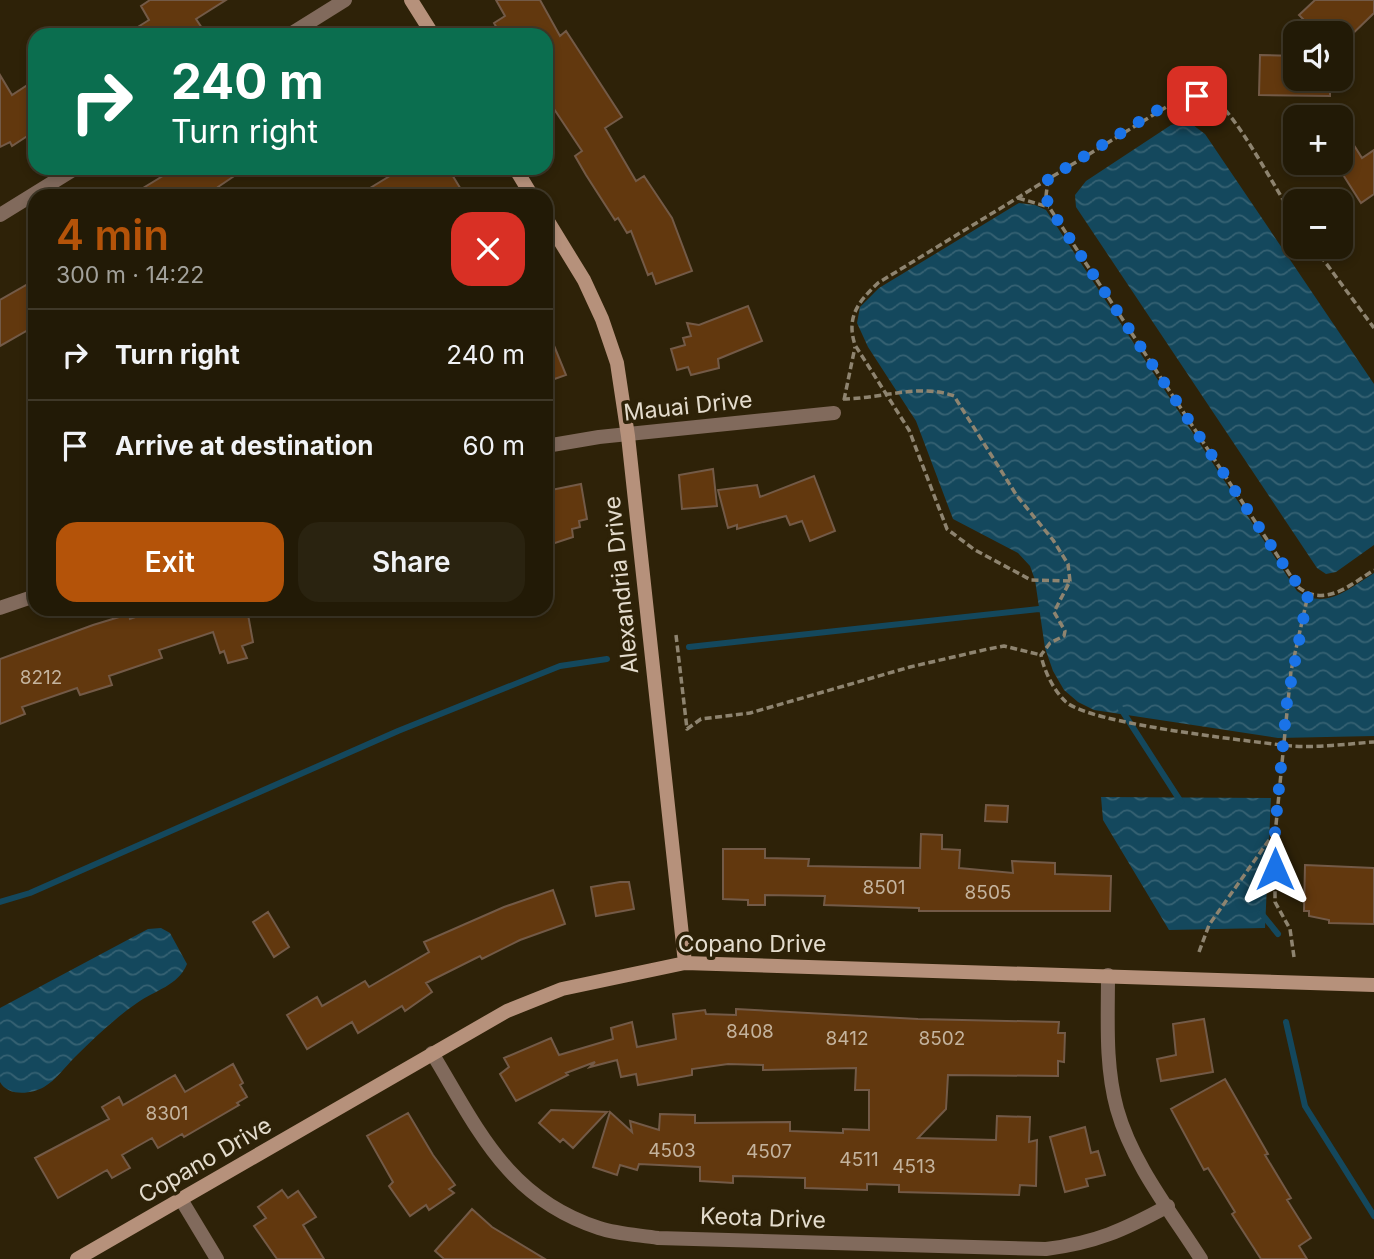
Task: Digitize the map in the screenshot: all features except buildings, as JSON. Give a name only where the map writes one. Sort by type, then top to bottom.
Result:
[{"type":"street","points":[[300,28],[345,0]]},
{"type":"street","points":[[411,0],[429,28]]},
{"type":"street","points":[[42,189],[65,175]]},
{"type":"street","points":[[0,215],[28,198]]},
{"type":"street","name":"Alexandria Drive","points":[[553,229],[584,280],[602,319],[617,363],[628,436],[685,963]]},
{"type":"street","name":"Mauai Drive","points":[[553,445],[834,413]]},
{"type":"street","points":[[0,608],[28,598]]},
{"type":"street","name":"Copano Drive","points":[[77,1259],[182,1201],[506,1011],[562,989],[685,963],[1374,985]]},
{"type":"street","points":[[1108,975],[1108,1062],[1117,1110],[1135,1152],[1201,1259]]},
{"type":"street","name":"Keota Drive","points":[[432,1053],[494,1157],[527,1189],[564,1214],[601,1229],[658,1238],[1046,1249],[1084,1245],[1124,1231],[1168,1206]]},
{"type":"street","points":[[182,1201],[217,1259]]},
{"type":"path","points":[[1070,581],[1031,580],[975,550],[947,529],[914,442],[855,345],[851,333],[852,315],[859,300],[1016,198],[1181,98],[1197,96],[1212,99],[1229,113],[1283,200]]},
{"type":"path","points":[[1048,179],[1046,196],[1049,207],[1291,576],[1308,595],[1329,596],[1374,570]]},
{"type":"path","points":[[1016,198],[1049,207]]},
{"type":"path","points":[[1323,259],[1374,327]]},
{"type":"path","points":[[844,400],[855,345]]},
{"type":"path","points":[[837,397],[844,400],[918,391],[943,392],[954,396],[1017,496],[1053,540],[1068,564],[1070,581],[1054,612],[1065,631],[1064,636],[1050,643],[1041,655]]},
{"type":"path","points":[[1294,957],[1290,929],[1275,902],[1275,831],[1292,671],[1308,595]]},
{"type":"path","points":[[676,635],[687,729],[701,719],[750,713],[910,667],[988,649],[1004,646],[1041,655]]},
{"type":"path","points":[[1041,655],[1054,685],[1066,702],[1081,710],[1128,723],[1283,746],[1374,742]]},
{"type":"path","points":[[1199,952],[1209,925],[1275,831]]},
{"type":"water","points":[[1171,125],[1193,125],[1205,134],[1283,249],[1283,259],[1290,259],[1374,384],[1374,545],[1336,572],[1326,574],[1317,568],[1076,207],[1075,195],[1086,181]]},
{"type":"water","points":[[1019,203],[1046,210],[1297,591],[1318,599],[1337,596],[1374,573],[1374,736],[1278,738],[1094,710],[1078,702],[1064,690],[1053,671],[1045,648],[1035,580],[1030,566],[1018,553],[953,519],[916,421],[868,347],[857,323],[860,307],[879,288]]},
{"type":"water","points":[[1101,797],[1271,798],[1265,928],[1169,930],[1103,820]]},
{"type":"water","points":[[161,928],[170,933],[187,964],[178,978],[120,1015],[44,1087],[20,1093],[4,1087],[0,1082],[0,1008],[148,929]]},
{"type":"waterway","points":[[689,647],[1039,609],[1047,611]]},
{"type":"waterway","points":[[0,902],[30,893],[398,731],[560,666],[607,659]]},
{"type":"waterway","points":[[1121,709],[1181,802]]},
{"type":"waterway","points":[[1261,913],[1278,934]]},
{"type":"waterway","points":[[1286,1022],[1305,1106],[1374,1216]]},
{"type":"route","points":[[1197,96],[1181,98],[1164,106],[1048,179],[1046,196],[1049,207],[1298,587],[1308,595],[1287,702],[1275,831],[1275,869]]}]
